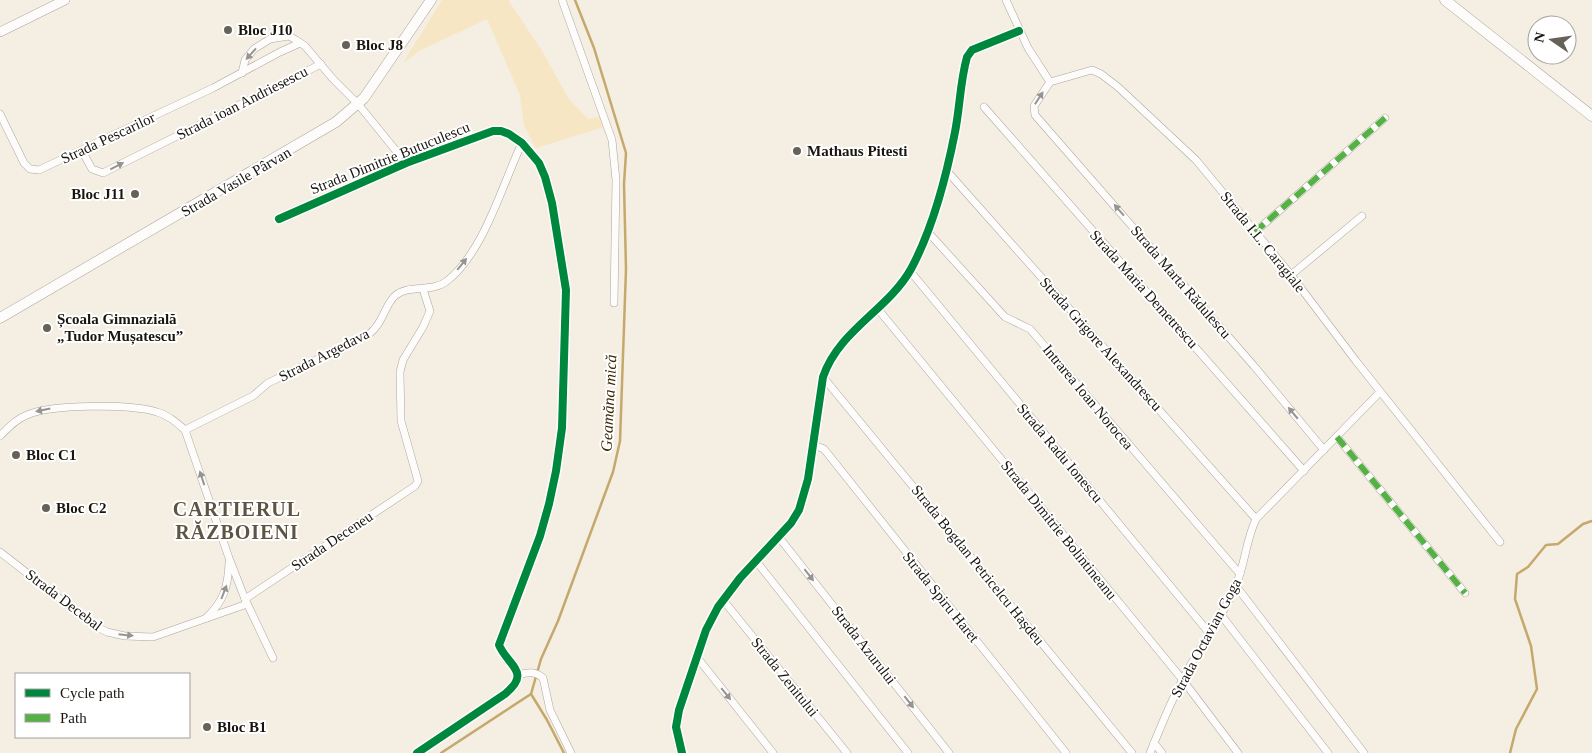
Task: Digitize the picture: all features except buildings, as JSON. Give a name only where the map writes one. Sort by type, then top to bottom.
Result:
[{"type":"main road","points":[[0,32],[65,0]]},
{"type":"main road","name":"Strada Vasile Pârvan","points":[[0,318],[298,146],[336,122],[358,104],[369,91],[431,0]]},
{"type":"main road","points":[[1445,0],[1592,116]]},
{"type":"street","points":[[562,0],[612,140],[616,180],[614,303]]},
{"type":"street","points":[[1006,0],[1028,48],[1050,82]]},
{"type":"street","points":[[682,753],[676,727],[679,710],[706,630],[718,607],[740,578],[791,523],[799,510],[808,480],[823,377],[829,361],[841,344],[896,290],[910,271],[922,246],[956,131],[967,57],[972,50],[1019,31]]},
{"type":"street","points":[[242,73],[245,60],[254,49],[270,39],[289,36],[300,43],[322,64]]},
{"type":"street","name":"Strada Pescarilor","points":[[0,114],[24,163],[30,169],[39,170],[82,151],[300,43]]},
{"type":"street","name":"Strada ioan Andriesescu","points":[[82,151],[92,169],[103,173],[322,64],[333,79],[358,104],[406,163]]},
{"type":"street","name":"Strada I.L. Caragiale","points":[[1050,82],[1092,70],[1100,74],[1118,87],[1196,160],[1291,275],[1380,392],[1500,542]]},
{"type":"street","name":"Strada Marta Rădulescu","points":[[1050,82],[1034,106],[1035,115],[1254,366],[1324,450]]},
{"type":"street","name":"Strada Maria Demetrescu","points":[[984,107],[1304,471]]},
{"type":"street","points":[[1256,232],[1385,118]]},
{"type":"street","name":"Strada Dimitrie Butuculescu","points":[[279,219],[406,163],[493,131],[509,134],[522,143],[540,163],[546,177],[560,244],[566,290],[562,428],[549,504],[527,573],[499,645],[516,668],[518,675]]},
{"type":"street","name":"Strada Argedava","points":[[185,430],[253,396],[268,383],[368,335],[379,325],[397,294],[408,290],[431,288],[447,281],[475,248],[522,143]]},
{"type":"street","name":"Strada Grigore Alexandrescu","points":[[946,170],[1256,519]]},
{"type":"street","points":[[1291,275],[1362,216]]},
{"type":"street","name":"Intrarea Ioan Norocea","points":[[927,231],[1005,317],[1030,329],[1240,574]]},
{"type":"street","name":"Strada Radu Ionescu","points":[[910,271],[1210,634]]},
{"type":"street","name":"Strada Deceneu","points":[[246,601],[414,486],[418,481],[401,421],[400,372],[403,360],[423,327],[430,311],[423,289]]},
{"type":"street","name":"Strada Dimitrie Bolintineanu","points":[[877,308],[1182,679],[1238,753]]},
{"type":"street","name":"Strada Bogdan Petricelcu Hașdeu","points":[[823,377],[1132,753]]},
{"type":"street","name":"Strada Octavian Goga","points":[[1150,753],[1182,679],[1210,634],[1236,586],[1250,531],[1256,519],[1380,392]]},
{"type":"street","points":[[0,436],[13,423],[26,415],[60,407],[131,408],[157,412],[173,419],[185,430],[228,558],[273,658]]},
{"type":"street","points":[[1337,437],[1465,593]]},
{"type":"street","name":"Strada Spiru Haret","points":[[814,445],[824,449],[1066,753]]},
{"type":"street","name":"Strada Azurului","points":[[778,536],[949,753]]},
{"type":"street","name":"Strada Decebal","points":[[0,552],[95,626],[107,632],[125,636],[153,637],[204,620],[246,601]]},
{"type":"street","points":[[204,620],[221,600],[226,590],[228,558]]},
{"type":"street","points":[[756,561],[908,753]]},
{"type":"street","points":[[1236,586],[1364,753]]},
{"type":"street","name":"Strada Zenitului","points":[[723,600],[847,753]]},
{"type":"street","points":[[1221,615],[1328,753]]},
{"type":"street","points":[[696,656],[773,753]]},
{"type":"street","points":[[418,753],[505,694],[517,682],[518,675],[529,672],[543,678],[550,710],[571,753]]},
{"type":"street","points":[[1154,743],[1162,753]]},
{"type":"shaded area","points":[[442,0],[508,0],[544,54],[568,98],[588,119],[604,116],[607,126],[536,148],[524,126],[520,95],[487,19],[421,50],[403,63]]},
{"type":"waterway","name":"Geamăna mică","points":[[441,753],[531,694],[541,659],[558,621],[613,472],[620,441],[626,269],[624,184],[626,153],[594,48],[575,0]]},
{"type":"waterway","points":[[1510,753],[1516,729],[1537,689],[1531,646],[1515,599],[1517,574],[1528,567],[1546,545],[1558,544],[1583,524],[1592,521]]},
{"type":"waterway","points":[[531,694],[564,753]]},
{"type":"marked path","points":[[1255,232],[1385,118]]},
{"type":"marked path","points":[[1337,437],[1465,593]]},
{"type":"cycle path","points":[[682,753],[676,727],[679,710],[706,630],[718,607],[740,578],[791,523],[799,510],[808,479],[823,377],[830,361],[840,346],[890,297],[901,283],[911,269],[926,237],[938,202],[955,132],[967,57],[972,50],[1019,31]]},
{"type":"cycle path","points":[[279,219],[406,163],[493,131],[509,134],[522,143],[539,163],[552,203],[566,290],[562,428],[556,471],[540,536],[499,645],[516,669],[517,680],[505,694],[417,753]]},
{"type":"place","name":"Bloc J10","points":[[228,30]]},
{"type":"place","name":"Bloc J8","points":[[346,45]]},
{"type":"place","name":"Mathaus Pitesti","points":[[797,151]]},
{"type":"place","name":"Bloc J11","points":[[135,194]]},
{"type":"place","name":"Școala Gimnazială „Tudor Mușatescu”","points":[[47,328]]},
{"type":"place","name":"Bloc C1","points":[[16,455]]},
{"type":"place","name":"Bloc C2","points":[[46,508]]},
{"type":"place","name":"Bloc B1","points":[[207,727]]},
{"type":"district","name":"CARTIERUL RĂZBOIENI","points":[[237,520]]}]
